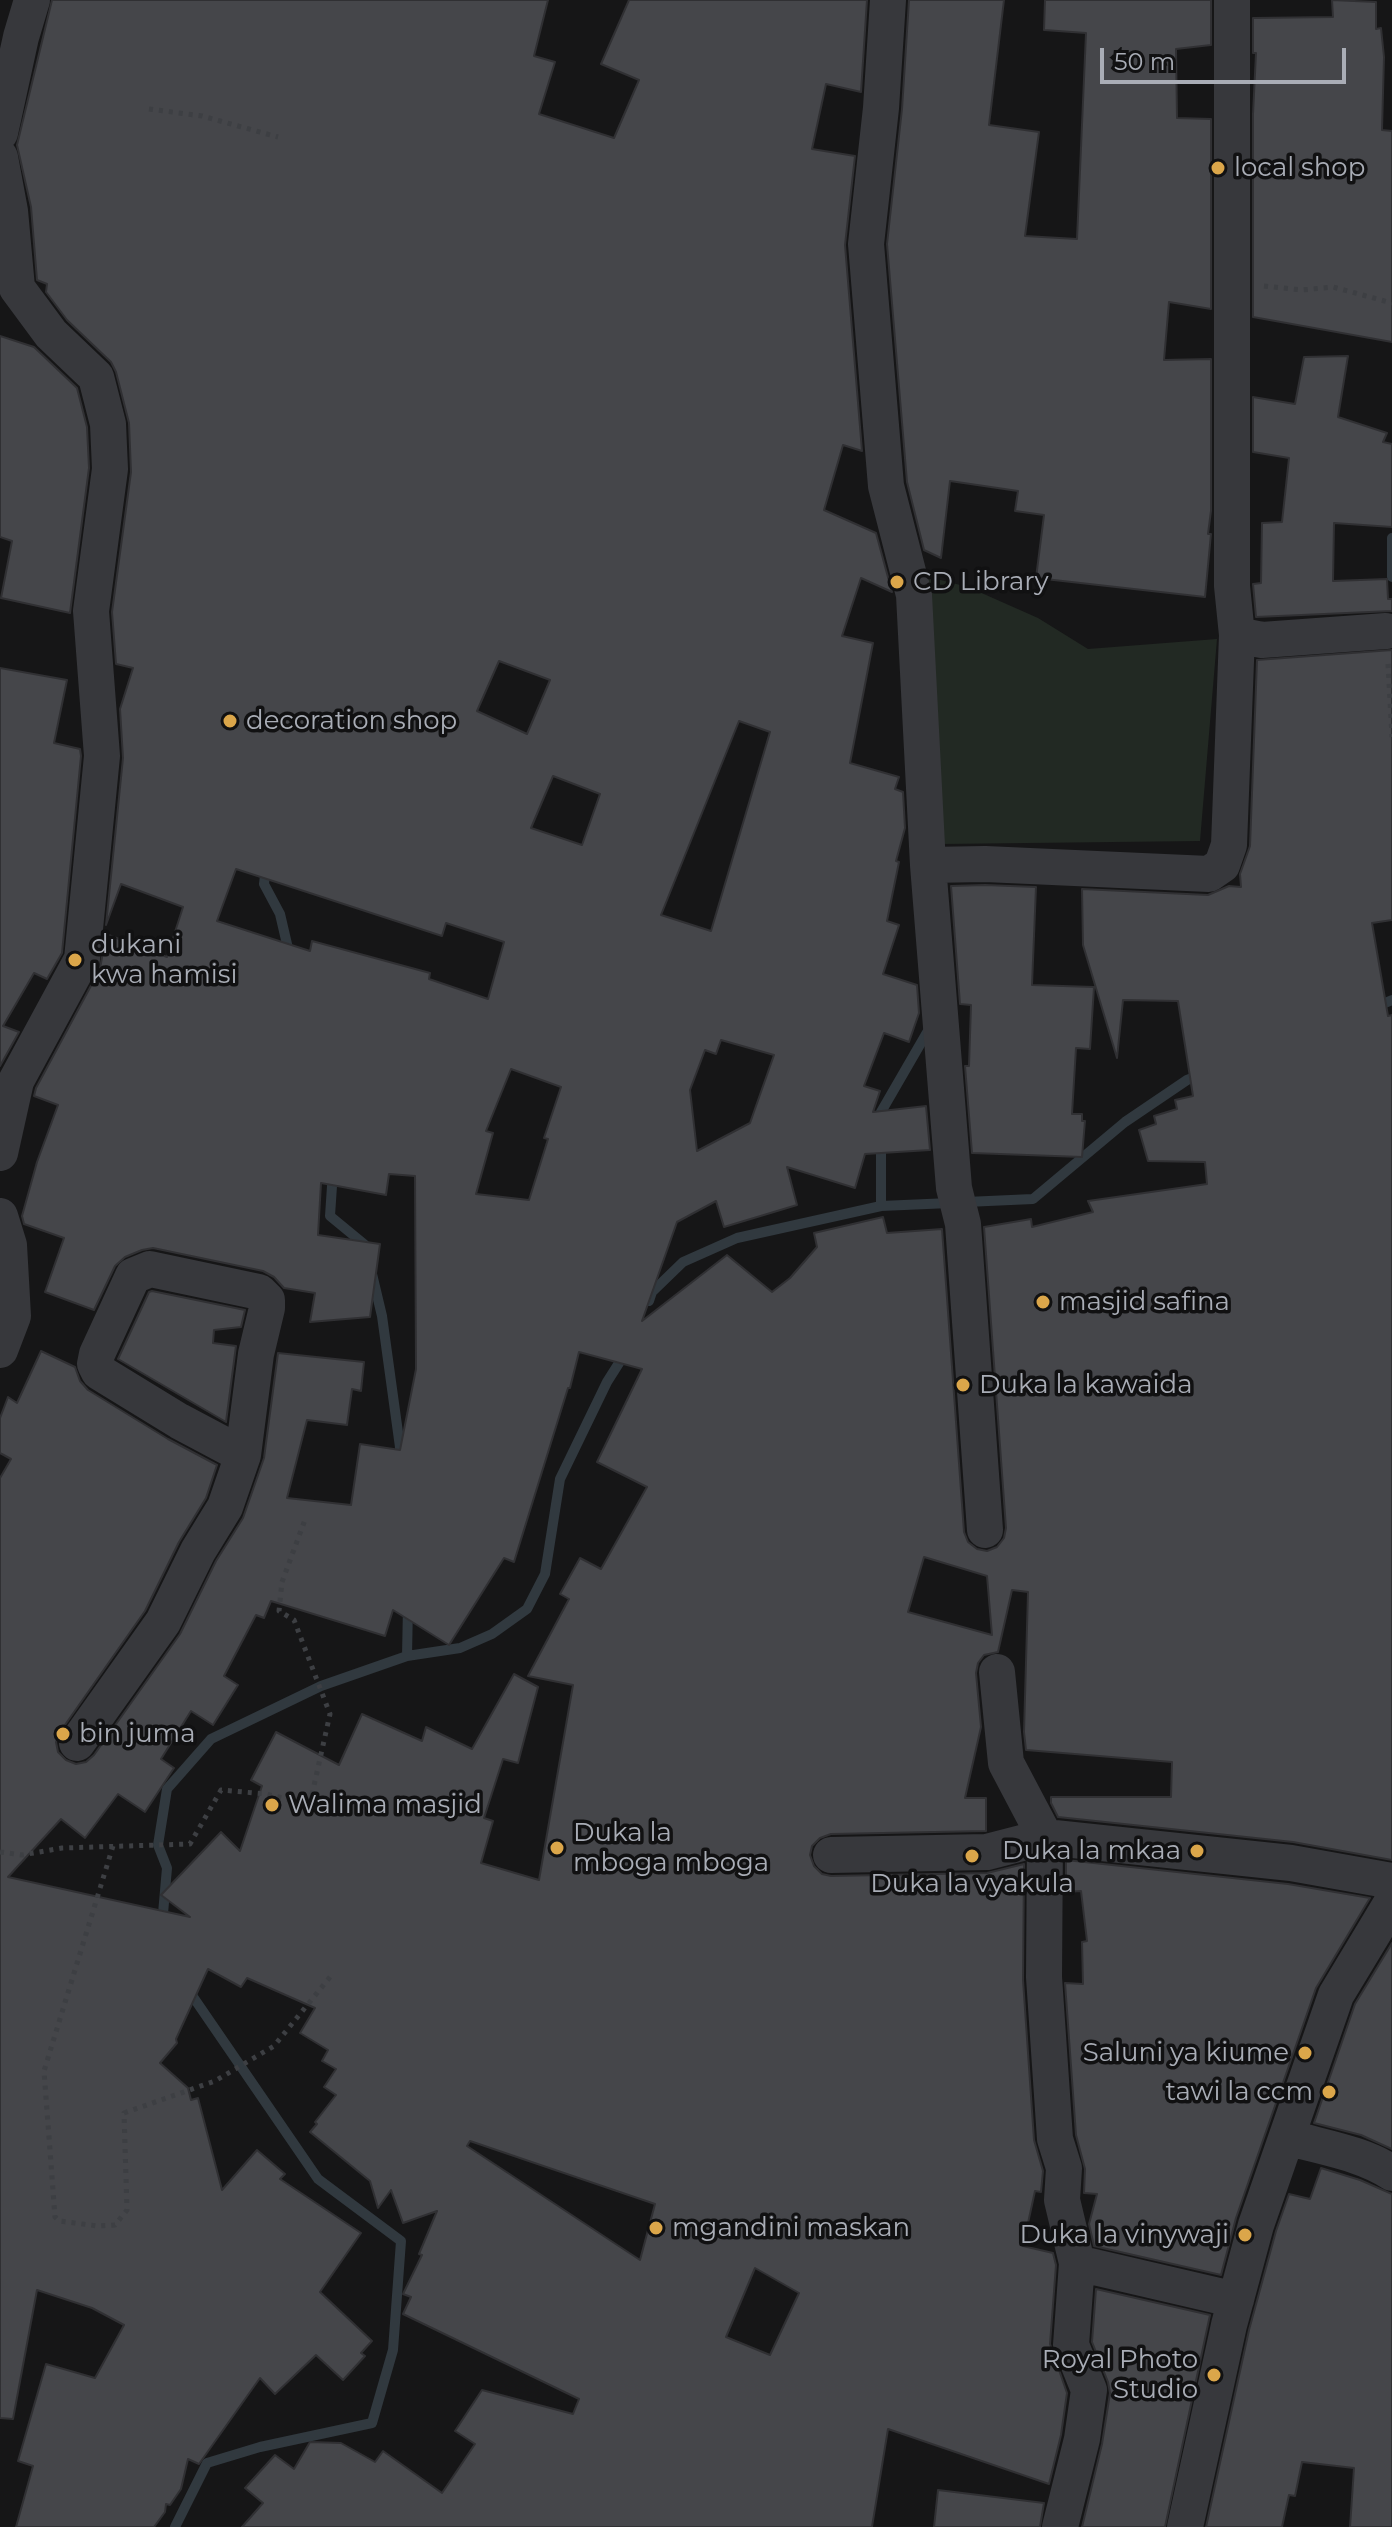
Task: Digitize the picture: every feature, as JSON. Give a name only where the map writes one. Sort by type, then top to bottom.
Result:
[{"type":"street","points":[[0,133],[32,0]]},
{"type":"street","points":[[888,0],[881,108],[866,244],[886,486],[914,595],[928,865],[954,1188],[963,1224],[985,1530]]},
{"type":"street","points":[[928,865],[985,864],[1209,874],[1222,865],[1229,845],[1237,635],[1232,586],[1232,0]]},
{"type":"street","points":[[0,157],[10,211],[17,288],[51,334],[96,377],[108,424],[110,469],[91,611],[102,756],[82,959],[16,1081],[0,1153]]},
{"type":"street","points":[[1237,635],[1262,640],[1386,631]]},
{"type":"street","points":[[0,1216],[9,1245],[13,1316],[0,1350]]},
{"type":"street","points":[[77,1743],[163,1622],[198,1551],[225,1507],[243,1455],[256,1354],[267,1300],[259,1292],[150,1269],[133,1276],[97,1354],[95,1364],[99,1372],[179,1421],[243,1455]]},
{"type":"street","points":[[997,1672],[1006,1763],[1045,1837],[1044,1977],[1055,2139],[1064,2168],[1062,2200],[1077,2263],[1071,2345],[1089,2390],[1082,2439],[1060,2527]]},
{"type":"street","points":[[831,1855],[987,1852],[1045,1837],[1291,1863],[1392,1881]]},
{"type":"street","points":[[1185,2527],[1256,2225],[1336,1995],[1392,1902]]},
{"type":"street","points":[[1287,2137],[1357,2158],[1392,2173]]},
{"type":"street","points":[[1077,2263],[1236,2300]]},
{"type":"path","points":[[149,109],[202,116],[278,137]]},
{"type":"path","points":[[1232,289],[1255,285],[1302,290],[1333,287],[1392,303]]},
{"type":"path","points":[[1386,631],[1392,737]]},
{"type":"path","points":[[0,1852],[22,1855],[62,1848],[190,1844],[221,1790],[266,1794],[304,1803],[311,1799],[330,1714],[294,1620],[279,1611],[282,1582],[306,1517]]},
{"type":"path","points":[[113,1846],[44,2071],[55,2217],[59,2221],[115,2225],[127,2210],[124,2113],[215,2081],[274,2046],[330,1977]]},
{"type":"shaded area","points":[[925,576],[968,587],[1038,618],[1088,649],[1217,639],[1200,841],[942,844]]},
{"type":"building","points":[[52,0],[548,0],[534,56],[555,62],[539,114],[614,138],[639,80],[601,64],[629,0],[867,0],[861,92],[826,84],[812,149],[855,156],[845,245],[862,451],[843,445],[824,510],[876,533],[892,592],[861,578],[842,636],[873,643],[850,763],[899,777],[895,789],[903,792],[905,828],[896,861],[899,862],[887,921],[899,925],[883,974],[917,985],[919,1013],[909,1042],[884,1033],[864,1086],[880,1091],[873,1112],[926,1106],[930,1150],[865,1154],[855,1188],[787,1167],[797,1205],[724,1227],[716,1201],[677,1222],[642,1321],[727,1255],[772,1292],[790,1278],[817,1247],[814,1233],[883,1217],[887,1233],[942,1229],[964,1532],[968,1542],[977,1549],[987,1551],[997,1547],[1004,1538],[1006,1528],[984,1227],[1031,1219],[1032,1227],[1093,1212],[1088,1201],[1207,1184],[1205,1162],[1148,1161],[1139,1130],[1156,1124],[1154,1116],[1177,1109],[1175,1100],[1193,1096],[1178,1001],[1123,1000],[1117,1058],[1083,945],[1082,889],[1208,895],[1229,886],[1241,887],[1240,874],[1250,846],[1257,660],[1392,650],[1392,920],[1372,923],[1388,1016],[1392,1015],[1392,1860],[1293,1842],[1058,1817],[1051,1797],[1171,1797],[1172,1762],[1026,1750],[1028,1592],[1012,1590],[998,1652],[984,1655],[976,1673],[981,1727],[965,1798],[986,1798],[986,1831],[831,1834],[820,1838],[812,1846],[810,1855],[814,1866],[822,1874],[831,1876],[987,1873],[1024,1864],[1023,1980],[1034,2140],[1043,2171],[1041,2192],[1035,2191],[1023,2246],[1053,2253],[1056,2265],[1050,2344],[1067,2393],[1049,2484],[888,2429],[872,2527],[242,2527],[263,2503],[245,2488],[275,2455],[294,2469],[310,2442],[341,2443],[375,2462],[383,2451],[442,2493],[475,2444],[455,2431],[482,2390],[573,2414],[579,2399],[403,2314],[411,2297],[403,2294],[422,2255],[419,2254],[437,2211],[403,2223],[391,2190],[378,2208],[370,2181],[310,2132],[336,2095],[324,2087],[336,2069],[322,2061],[328,2050],[300,2033],[315,2008],[247,1978],[241,1987],[208,1969],[176,2039],[177,2043],[160,2063],[188,2088],[191,2100],[198,2098],[222,2190],[257,2150],[285,2174],[280,2179],[361,2233],[320,2292],[372,2341],[361,2353],[365,2356],[343,2380],[316,2355],[275,2394],[260,2378],[199,2464],[188,2459],[181,2489],[170,2505],[166,2504],[165,2512],[154,2527],[16,2527],[33,2466],[18,2461],[46,2364],[95,2378],[124,2325],[92,2308],[37,2290],[13,2419],[0,2418],[0,1478],[11,1459],[0,1453],[0,1418],[8,1397],[17,1403],[41,1351],[75,1367],[80,1381],[88,1390],[217,1465],[206,1498],[179,1542],[145,1611],[60,1732],[56,1742],[58,1752],[76,1764],[86,1762],[94,1755],[180,1634],[216,1561],[243,1518],[264,1458],[278,1353],[364,1362],[361,1391],[352,1389],[347,1425],[307,1420],[287,1498],[351,1505],[360,1444],[400,1450],[416,1369],[415,1176],[389,1174],[386,1195],[321,1183],[318,1235],[380,1244],[370,1317],[310,1322],[315,1293],[284,1288],[263,1271],[153,1248],[125,1257],[115,1266],[94,1310],[45,1292],[64,1238],[24,1224],[22,1216],[58,1105],[34,1096],[36,1088],[100,969],[106,934],[167,957],[183,907],[121,884],[106,925],[123,758],[120,709],[133,668],[116,664],[112,612],[131,472],[129,423],[111,362],[67,320],[46,292],[47,284],[37,280],[31,207],[17,145]],"holes":[[[499,661],[550,680],[527,734],[477,711]],[[739,721],[770,732],[711,931],[661,915]],[[553,776],[600,794],[582,845],[531,828]],[[236,869],[442,936],[446,923],[504,942],[488,999],[429,979],[430,973],[312,941],[310,951],[217,921]],[[721,1040],[774,1055],[750,1123],[697,1151],[690,1090],[705,1050],[716,1054]],[[511,1069],[561,1087],[544,1138],[548,1139],[529,1200],[476,1194],[493,1133],[486,1131]],[[579,1352],[642,1369],[597,1462],[647,1487],[601,1569],[580,1558],[560,1594],[569,1599],[528,1676],[573,1685],[539,1880],[481,1863],[493,1821],[484,1818],[503,1759],[518,1763],[538,1687],[514,1674],[472,1749],[426,1727],[422,1741],[362,1714],[339,1765],[276,1732],[251,1780],[262,1786],[240,1851],[221,1832],[161,1895],[190,1917],[8,1877],[61,1819],[85,1838],[118,1794],[145,1812],[174,1768],[161,1759],[191,1711],[213,1725],[238,1685],[224,1676],[256,1615],[264,1618],[271,1601],[385,1636],[393,1610],[449,1645],[504,1558],[514,1562]],[[924,1557],[987,1576],[992,1635],[908,1612]],[[470,2141],[655,2204],[640,2260],[467,2146]],[[755,2268],[799,2293],[770,2355],[726,2337]]]},
{"type":"building","points":[[909,0],[1004,0],[989,125],[1039,132],[1025,236],[1077,239],[1086,33],[1044,30],[1045,0],[1211,0],[1211,45],[1176,49],[1177,118],[1211,119],[1211,309],[1169,302],[1164,360],[1211,359],[1211,511],[1208,534],[1211,534],[1205,597],[1036,578],[1044,515],[1015,511],[1018,491],[950,481],[941,558],[924,550],[907,482],[887,244],[902,109]]},
{"type":"building","points":[[1332,0],[1376,2],[1376,29],[1381,28],[1384,57],[1382,130],[1392,131],[1392,342],[1253,317],[1256,53],[1253,53],[1253,18],[1333,17]]},
{"type":"building","points":[[0,336],[34,347],[77,388],[87,427],[89,468],[70,613],[1,598],[12,541],[0,537]]},
{"type":"building","points":[[1348,356],[1338,417],[1387,433],[1383,442],[1392,444],[1392,527],[1334,523],[1333,581],[1387,579],[1392,611],[1256,617],[1253,584],[1261,583],[1262,523],[1282,522],[1289,458],[1253,452],[1253,397],[1295,404],[1304,357]]},
{"type":"building","points":[[0,668],[67,680],[54,743],[80,749],[81,756],[62,953],[47,979],[34,973],[3,1026],[19,1032],[0,1066]]},
{"type":"building","points":[[951,886],[1036,887],[1032,985],[1094,987],[1090,1049],[1076,1048],[1072,1114],[1082,1114],[1082,1121],[1085,1121],[1082,1157],[972,1153],[965,1066],[969,1066],[971,1005],[960,1004]]},
{"type":"building","points":[[152,1291],[245,1310],[241,1327],[214,1330],[213,1343],[236,1346],[226,1422],[118,1359]]},
{"type":"building","points":[[1066,1860],[1288,1884],[1370,1898],[1316,1988],[1236,2218],[1221,2275],[1094,2246],[1089,2224],[1097,2194],[1084,2193],[1085,2169],[1076,2135],[1065,1983],[1083,1984],[1082,1942],[1087,1941],[1081,1891],[1066,1892]]},
{"type":"building","points":[[1392,1943],[1392,2149],[1361,2135],[1314,2123],[1355,2004]]},
{"type":"building","points":[[1321,2168],[1392,2194],[1392,2527],[1350,2527],[1354,2468],[1302,2462],[1295,2496],[1289,2495],[1282,2527],[1206,2527],[1249,2330],[1276,2231],[1289,2194],[1310,2199]]},
{"type":"building","points":[[1096,2289],[1210,2315],[1165,2527],[1082,2527],[1102,2444],[1110,2393],[1092,2342]]},
{"type":"building","points":[[938,2490],[1044,2503],[1040,2527],[934,2527]]},
{"type":"waterway","points":[[1392,538],[1392,577]]},
{"type":"waterway","points":[[266,866],[264,884],[280,914],[290,957]]},
{"type":"waterway","points":[[1375,1007],[1392,1000]]},
{"type":"waterway","points":[[881,1124],[881,1112],[929,1029]]},
{"type":"waterway","points":[[966,1202],[1033,1199],[1125,1122],[1187,1080],[1200,1075]]},
{"type":"waterway","points":[[881,1140],[881,1206]]},
{"type":"waterway","points":[[333,1171],[330,1216],[364,1244],[366,1251]]},
{"type":"waterway","points":[[649,1301],[652,1292],[683,1262],[737,1238],[881,1206],[950,1203]]},
{"type":"waterway","points":[[372,1274],[382,1316],[400,1447],[398,1463]]},
{"type":"waterway","points":[[162,1925],[167,1868],[158,1845],[167,1789],[211,1739],[321,1686],[407,1656],[460,1648],[492,1634],[527,1609],[545,1574],[560,1479],[607,1382],[626,1352]]},
{"type":"waterway","points":[[407,1656],[408,1606]]},
{"type":"waterway","points":[[175,2527],[207,2463],[260,2447],[372,2423],[393,2350],[401,2241],[318,2179],[187,1988]]},
{"type":"place","name":"local shop","points":[[1218,168]]},
{"type":"place","name":"CD Library","points":[[897,582]]},
{"type":"place","name":"decoration shop","points":[[230,721]]},
{"type":"place","name":"dukani kwa hamisi","points":[[75,960]]},
{"type":"place","name":"masjid safina","points":[[1043,1302]]},
{"type":"place","name":"Duka la kawaida","points":[[963,1385]]},
{"type":"place","name":"bin juma","points":[[63,1734]]},
{"type":"place","name":"Walima masjid","points":[[272,1805]]},
{"type":"place","name":"Duka la mboga mboga","points":[[557,1848]]},
{"type":"place","name":"Duka la mkaa","points":[[1197,1851]]},
{"type":"place","name":"Duka la vyakula","points":[[972,1856]]},
{"type":"place","name":"Saluni ya kiume","points":[[1305,2053]]},
{"type":"place","name":"tawi la ccm","points":[[1329,2092]]},
{"type":"place","name":"mgandini maskan","points":[[656,2228]]},
{"type":"place","name":"Duka la vinywaji","points":[[1245,2235]]},
{"type":"place","name":"Royal Photo Studio","points":[[1214,2375]]}]
